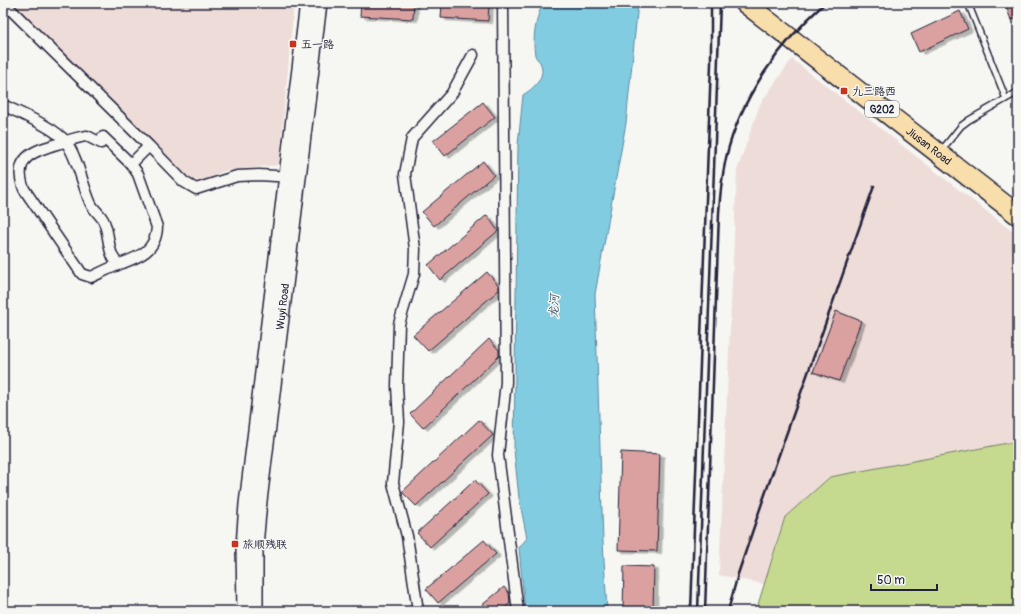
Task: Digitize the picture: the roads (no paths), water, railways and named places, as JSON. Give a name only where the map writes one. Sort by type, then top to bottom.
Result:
[{"type":"highway","name":"Jiusan Road","points":[[745,3],[942,150],[1018,202]]},
{"type":"highway","name":"Jiusan Road","points":[[761,3],[942,150],[1018,215]]},
{"type":"main road","name":"Wuyi Road","points":[[255,611],[255,546],[308,3]]},
{"type":"main road","name":"Wuyi Road","points":[[245,611],[244,546],[247,504],[292,177],[319,3]]},
{"type":"street","points":[[4,3],[184,182],[196,189],[237,176],[259,175],[292,177]]},
{"type":"street","points":[[503,3],[506,382],[498,455],[518,611]]},
{"type":"street","points":[[418,611],[407,536],[393,483],[399,422],[397,386],[399,324],[414,274],[415,250],[405,174],[412,138],[452,93],[473,55]]},
{"type":"street","points":[[3,105],[46,127],[66,141],[92,205],[102,217],[108,232],[109,249],[114,260],[118,264]]},
{"type":"street","points":[[87,136],[101,143],[103,137],[131,164],[144,189],[157,226],[157,234],[151,246],[139,257],[118,264],[91,278],[82,274],[24,189],[20,179],[21,167],[29,154],[39,149],[87,136]]},
{"type":"street","points":[[131,164],[149,146]]},
{"type":"lane","points":[[968,3],[1006,99]]},
{"type":"lane","points":[[942,150],[969,120],[1018,92]]},
{"type":"water","name":"龙河","points":[[543,3],[638,3],[626,123],[595,294],[603,542],[607,611],[525,611],[519,548],[527,538],[519,498],[514,450],[518,145],[523,95],[538,82],[542,72],[540,62],[535,55],[534,35],[538,15]]},
{"type":"railway","points":[[691,611],[711,64],[711,3]]},
{"type":"railway","points":[[698,611],[720,3]]},
{"type":"railway","points":[[705,611],[719,213],[721,185],[726,158],[732,136],[741,114],[764,73],[793,36],[825,3]]},
{"type":"railway","points":[[728,611],[738,574],[763,500],[874,186]]},
{"type":"place","name":"五一路","points":[[293,44]]},
{"type":"place","name":"九三路西","points":[[844,91]]},
{"type":"place","name":"旅顺残联","points":[[235,544]]}]
